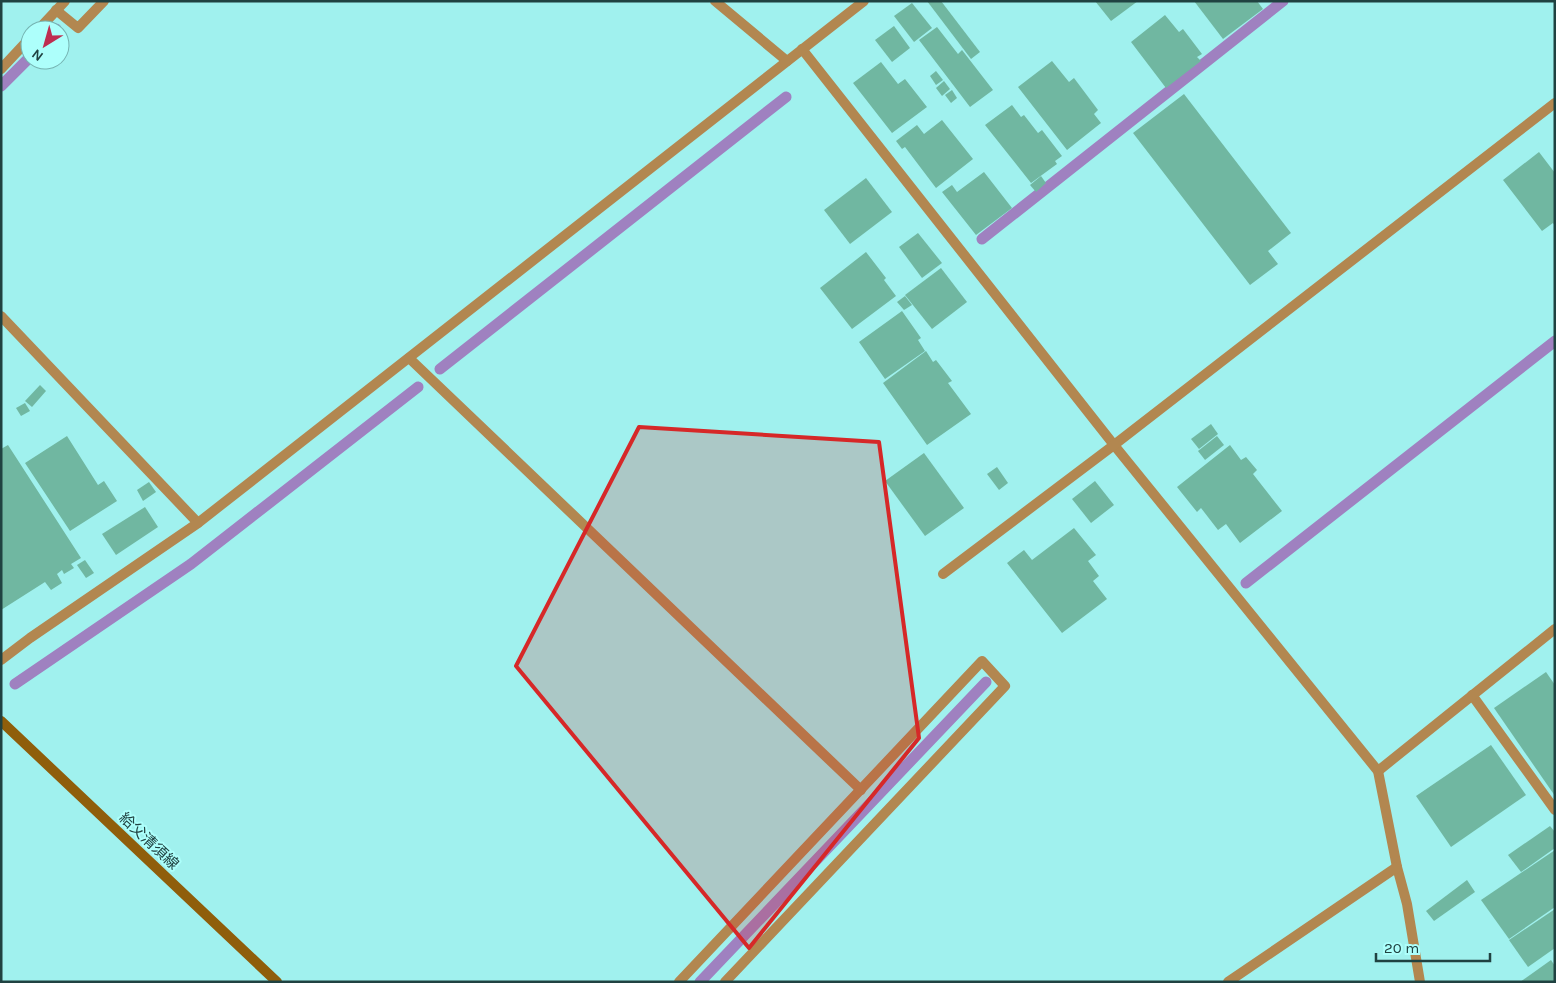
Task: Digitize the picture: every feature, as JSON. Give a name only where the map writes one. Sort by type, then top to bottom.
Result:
[{"type":"main road","name":"給父清須線","points":[[1,721],[277,982]]},
{"type":"street","points":[[47,20],[64,1]]},
{"type":"street","points":[[56,10],[78,28],[104,1]]},
{"type":"street","points":[[715,1],[787,60]]},
{"type":"street","points":[[1,660],[30,638],[198,523],[864,1]]},
{"type":"street","points":[[1,69],[20,49]]},
{"type":"street","points":[[802,49],[1114,445],[1378,771],[1397,867],[1407,904],[1420,982]]},
{"type":"street","points":[[943,574],[1114,445],[1555,103]]},
{"type":"street","points":[[1,316],[198,523]]},
{"type":"street","points":[[409,358],[861,790]]},
{"type":"street","points":[[1378,771],[1555,629]]},
{"type":"street","points":[[679,982],[982,661],[1005,686],[725,982]]},
{"type":"street","points":[[1472,695],[1555,810]]},
{"type":"street","points":[[1228,982],[1397,867]]},
{"type":"highlighted area","points":[[639,427],[879,442],[919,738],[749,948],[516,666]]},
{"type":"building","points":[[927,1],[941,1],[980,52],[971,59]]},
{"type":"building","points":[[1095,1],[1138,1],[1111,21]]},
{"type":"building","points":[[1194,1],[1257,1],[1263,9],[1223,39]]},
{"type":"building","points":[[912,3],[932,28],[914,42],[894,16]]},
{"type":"building","points":[[1165,15],[1179,32],[1183,29],[1202,54],[1197,57],[1201,61],[1166,88],[1131,42]]},
{"type":"building","points":[[894,26],[910,48],[892,62],[875,40]]},
{"type":"building","points":[[937,27],[958,54],[962,50],[993,90],[970,107],[919,40]]},
{"type":"building","points":[[1052,61],[1069,82],[1074,78],[1098,110],[1094,114],[1101,123],[1067,150],[1018,87]]},
{"type":"building","points":[[881,62],[898,84],[905,79],[927,107],[892,133],[853,83]]},
{"type":"building","points":[[936,71],[943,80],[936,85],[930,76]]},
{"type":"building","points":[[944,81],[950,89],[942,96],[936,88]]},
{"type":"building","points":[[952,90],[957,98],[951,103],[945,95]]},
{"type":"building","points":[[1184,94],[1291,233],[1268,251],[1278,264],[1250,285],[1133,133]]},
{"type":"building","points":[[1012,105],[1021,117],[1024,115],[1038,133],[1042,130],[1062,156],[1055,161],[1057,164],[1031,183],[985,125]]},
{"type":"building","points":[[942,120],[973,159],[936,188],[905,147],[902,149],[896,141],[917,125],[924,134]]},
{"type":"building","points":[[1539,152],[1555,173],[1555,226],[1553,223],[1542,231],[1503,180]]},
{"type":"building","points":[[984,172],[1012,208],[976,235],[942,192],[952,185],[957,192]]},
{"type":"building","points":[[1041,176],[1046,183],[1036,192],[1030,185]]},
{"type":"building","points":[[866,178],[892,212],[850,244],[824,210]]},
{"type":"building","points":[[918,233],[942,263],[922,278],[899,247]]},
{"type":"building","points":[[866,252],[886,278],[884,280],[896,296],[852,329],[820,288]]},
{"type":"building","points":[[941,268],[967,302],[932,329],[905,295]]},
{"type":"building","points":[[905,296],[912,305],[904,310],[897,302]]},
{"type":"building","points":[[902,311],[921,338],[918,340],[925,351],[885,379],[859,342]]},
{"type":"building","points":[[926,351],[933,362],[936,360],[952,381],[948,383],[971,414],[927,445],[883,383]]},
{"type":"building","points":[[40,385],[46,391],[32,407],[25,401]]},
{"type":"building","points":[[25,403],[30,411],[21,416],[16,408]]},
{"type":"building","points":[[1211,424],[1218,434],[1199,449],[1191,439]]},
{"type":"building","points":[[67,436],[98,485],[104,481],[117,501],[70,531],[25,463]]},
{"type":"building","points":[[1217,436],[1224,445],[1205,460],[1198,451]]},
{"type":"building","points":[[8,445],[81,558],[71,564],[74,568],[64,574],[62,570],[57,574],[62,583],[51,590],[45,582],[1,610],[1,449]]},
{"type":"building","points":[[1230,445],[1241,460],[1246,457],[1257,470],[1253,474],[1282,511],[1240,543],[1226,524],[1218,530],[1201,508],[1197,512],[1177,487]]},
{"type":"building","points":[[924,453],[964,508],[925,536],[885,481]]},
{"type":"building","points":[[997,467],[1008,483],[999,490],[987,474]]},
{"type":"building","points":[[1095,481],[1114,505],[1091,523],[1072,499]]},
{"type":"building","points":[[149,482],[156,492],[143,501],[137,490]]},
{"type":"building","points":[[145,507],[158,527],[116,555],[102,534]]},
{"type":"building","points":[[1074,528],[1096,555],[1088,561],[1099,576],[1093,581],[1107,599],[1062,633],[1007,563],[1024,550],[1032,560]]},
{"type":"building","points":[[85,560],[94,573],[86,578],[77,565]]},
{"type":"building","points":[[1546,672],[1555,685],[1555,796],[1494,708]]},
{"type":"building","points":[[1491,745],[1526,795],[1451,847],[1416,796]]},
{"type":"building","points":[[1550,826],[1555,832],[1555,848],[1521,872],[1508,855]]},
{"type":"building","points":[[1555,850],[1555,907],[1509,939],[1481,900]]},
{"type":"building","points":[[1467,880],[1475,892],[1434,921],[1426,911]]},
{"type":"building","points":[[1555,909],[1555,948],[1528,967],[1509,940]]},
{"type":"building","points":[[1551,960],[1555,966],[1555,982],[1520,982]]},
{"type":"waterway","points":[[982,239],[1283,1]]},
{"type":"waterway","points":[[1,86],[20,67]]},
{"type":"waterway","points":[[440,369],[786,97]]},
{"type":"waterway","points":[[1246,583],[1555,341]]},
{"type":"waterway","points":[[15,684],[191,564],[418,387]]},
{"type":"waterway","points":[[700,982],[986,682]]}]
